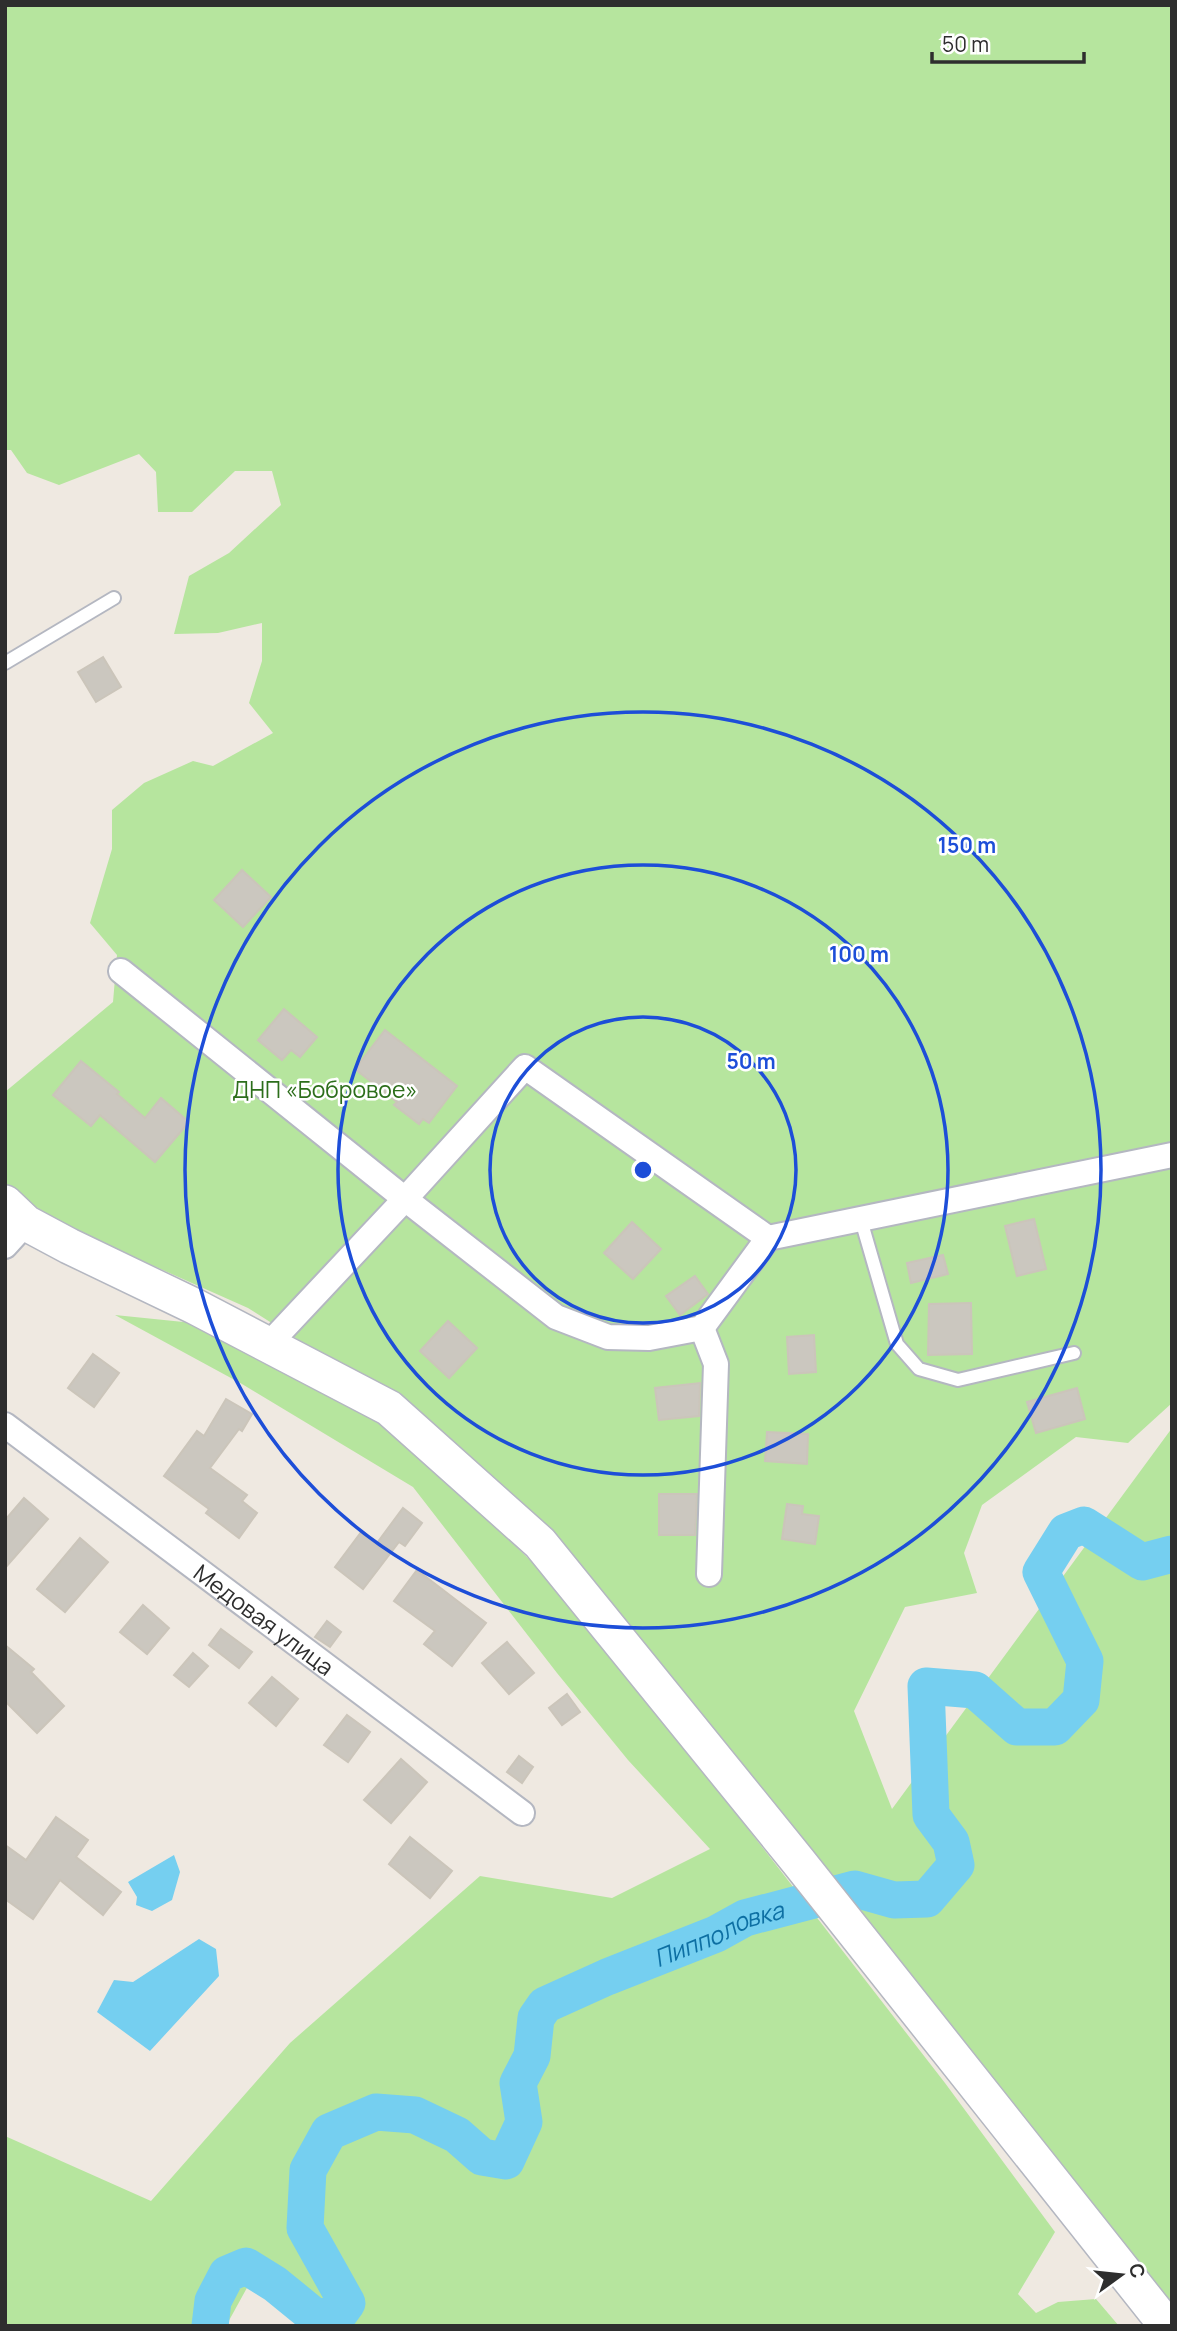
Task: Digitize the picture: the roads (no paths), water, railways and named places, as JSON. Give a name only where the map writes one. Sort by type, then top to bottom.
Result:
[{"type":"main road","points":[[12,1224],[268,1345],[389,1408],[540,1543],[798,1861],[1167,2326]]},
{"type":"street","points":[[121,971],[556,1317],[608,1337],[649,1338],[702,1328],[768,1238],[1172,1155]]},
{"type":"street","points":[[268,1345],[525,1067],[768,1238]]},
{"type":"street","points":[[702,1328],[716,1364],[709,1574]]},
{"type":"street","name":"Медовая улица","points":[[5,1426],[522,1813]]},
{"type":"lane","points":[[5,663],[114,598]]},
{"type":"lane","points":[[861,1220],[897,1344],[919,1369],[958,1380],[1074,1353]]},
{"type":"water","points":[[174,1855],[180,1872],[172,1900],[152,1911],[136,1905],[137,1897],[128,1882]]},
{"type":"water","points":[[199,1939],[216,1949],[219,1976],[150,2051],[97,2012],[114,1980],[133,1982]]},
{"type":"waterway","name":"Пипполовка","points":[[210,2326],[213,2301],[227,2274],[246,2266],[275,2284],[313,2315],[336,2318],[347,2303],[305,2228],[308,2170],[329,2132],[376,2112],[415,2115],[457,2135],[482,2157],[506,2161],[524,2122],[518,2083],[532,2056],[536,2018],[545,2005],[716,1934],[745,1918],[855,1889],[894,1900],[927,1899],[956,1865],[951,1842],[931,1815],[926,1686],[975,1690],[1017,1727],[1055,1727],[1081,1700],[1085,1661],[1041,1572],[1066,1532],[1084,1525],[1142,1562],[1172,1554]]},
{"type":"park label","name":"ДНП «Бобровое»","points":[[325,1089]]}]
